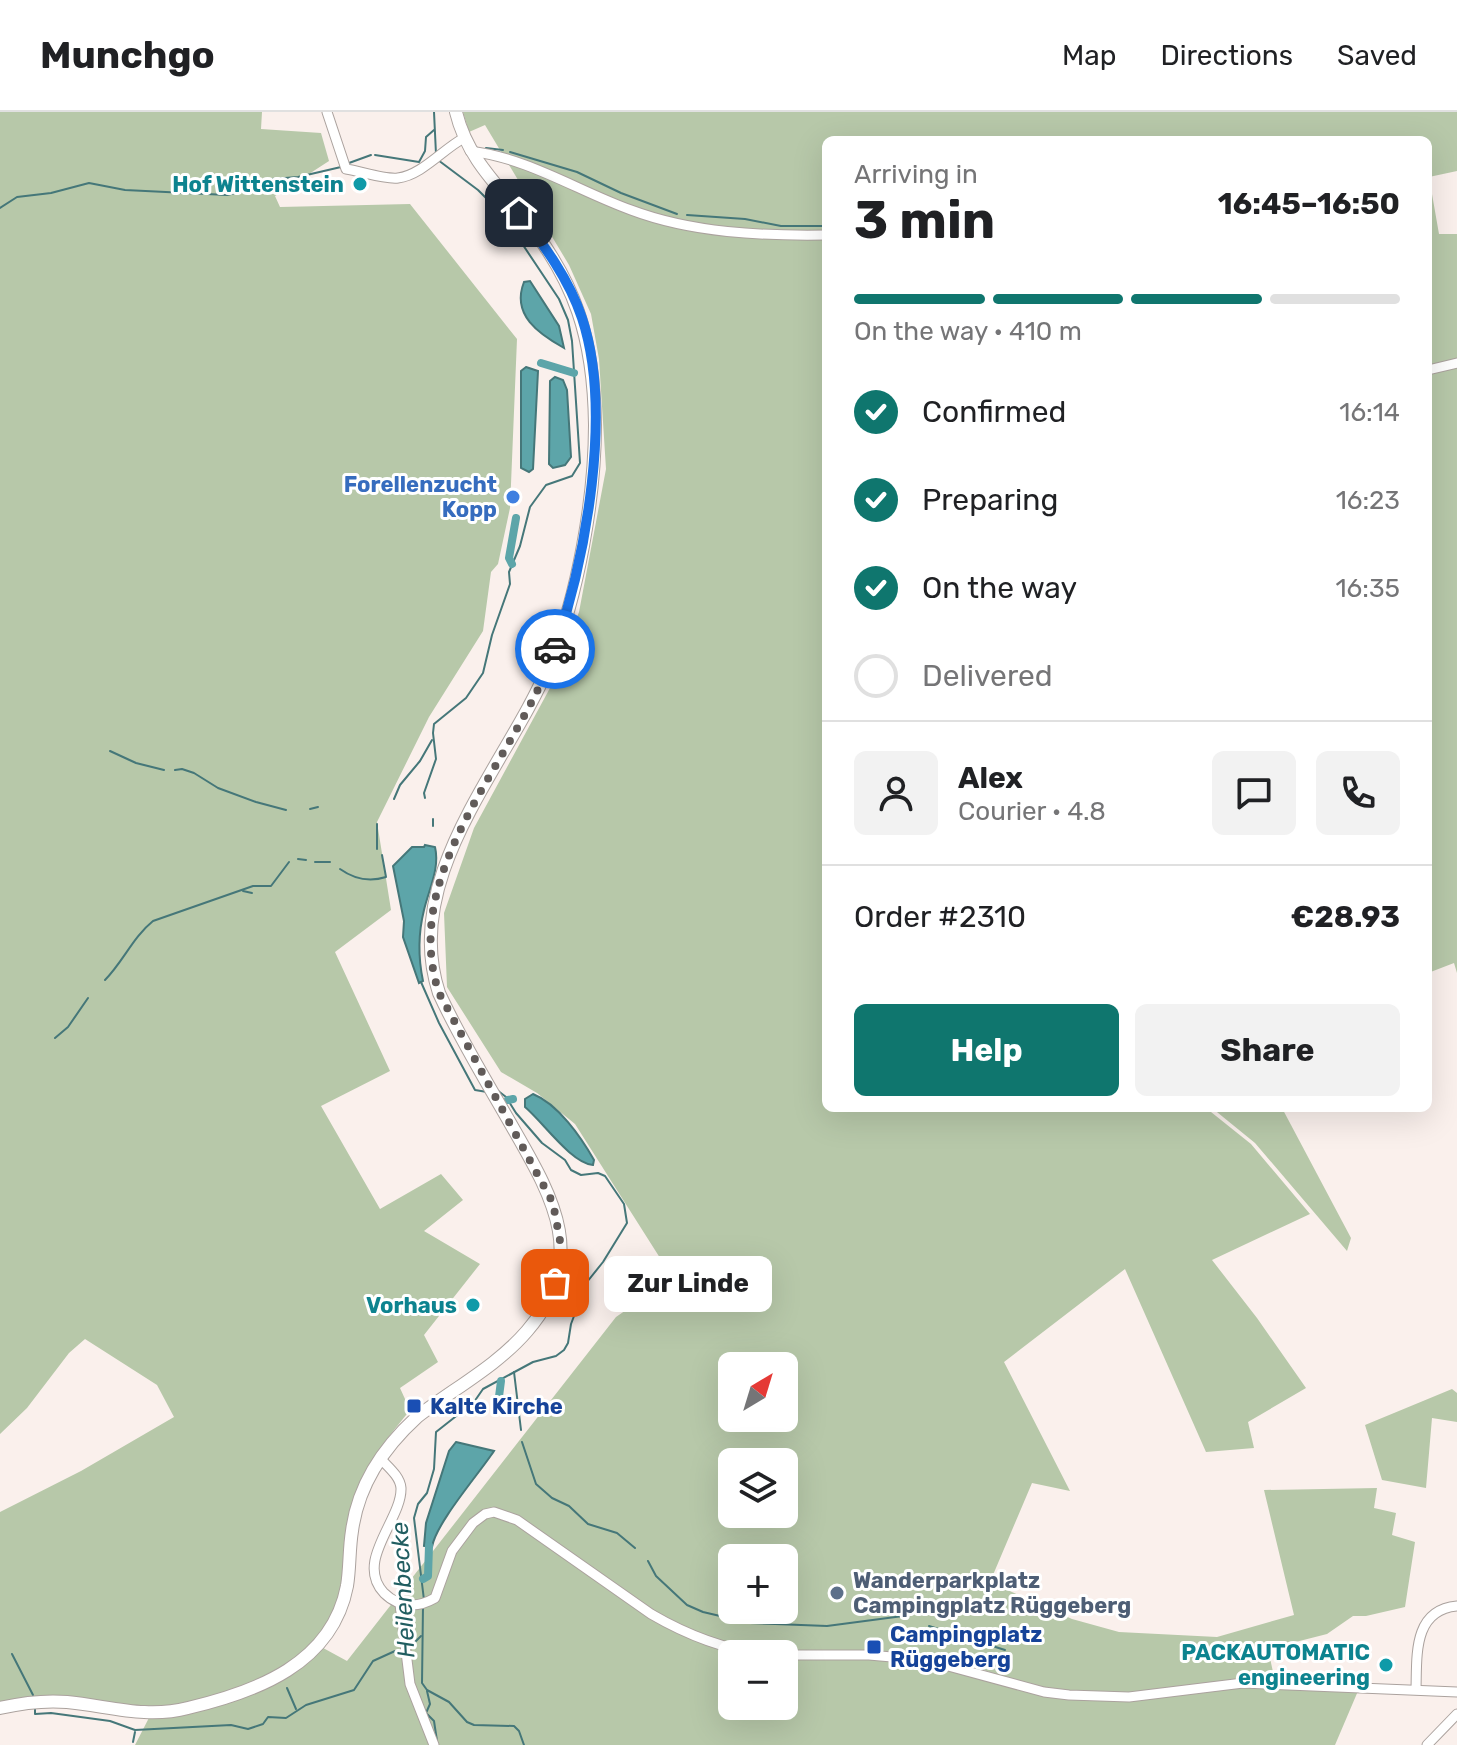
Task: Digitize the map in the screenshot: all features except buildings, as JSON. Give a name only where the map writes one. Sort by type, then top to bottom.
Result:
[{"type":"main road","points":[[0,1708],[27,1703],[64,1702],[142,1714],[162,1713],[189,1708],[254,1687],[303,1661],[322,1641],[342,1606],[358,1502],[380,1458],[417,1417],[518,1341],[540,1313],[555,1283],[560,1241],[556,1211],[538,1171],[448,1012],[434,978],[430,938],[432,910],[458,838],[554,653],[570,599],[592,477],[595,425],[591,363],[587,337],[574,298],[538,238],[484,173],[470,151],[456,112]]},
{"type":"street","points":[[327,112],[346,169],[398,178],[464,138]]},
{"type":"street","points":[[470,151],[491,154],[546,173],[632,211],[663,220],[778,236],[822,235]]},
{"type":"street","points":[[1432,369],[1457,363]]},
{"type":"street","points":[[380,1458],[396,1475],[401,1489],[377,1553],[374,1572],[383,1592],[400,1604],[430,1601],[438,1593],[445,1566],[462,1536],[485,1514],[501,1513],[517,1520],[651,1614],[675,1628],[718,1645]]},
{"type":"street","points":[[400,1604],[410,1684],[434,1745]]},
{"type":"street","points":[[1416,1689],[1417,1645],[1422,1629],[1441,1609],[1457,1606]]},
{"type":"street","points":[[798,1655],[926,1660],[1044,1692],[1099,1696],[1147,1696],[1243,1683],[1457,1692]]},
{"type":"street","points":[[1427,1745],[1457,1714]]},
{"type":"green space","points":[[0,112],[262,112],[261,129],[321,133],[329,161],[275,196],[280,207],[410,204],[517,339],[510,508],[498,564],[491,572],[483,631],[429,717],[377,822],[391,910],[335,952],[390,1071],[321,1106],[380,1209],[441,1174],[463,1200],[424,1231],[480,1264],[424,1335],[438,1362],[400,1388],[410,1410],[372,1460],[360,1482],[351,1515],[341,1588],[327,1624],[314,1643],[347,1661],[616,1317],[645,1297],[681,1291],[575,1124],[537,1093],[501,1072],[447,987],[444,913],[474,828],[550,688],[579,612],[606,469],[599,359],[591,314],[569,265],[485,125],[469,132],[463,112],[1457,112],[1457,171],[1432,176],[1432,136],[822,136],[822,1112],[1211,1112],[1251,1144],[1310,1214],[1212,1260],[1306,1388],[1248,1422],[1254,1448],[1206,1452],[1125,1269],[1004,1362],[1070,1491],[1032,1483],[990,1582],[1072,1619],[1119,1632],[1217,1637],[1294,1615],[1264,1490],[1377,1488],[1374,1508],[1396,1513],[1392,1535],[1415,1542],[1405,1607],[1353,1616],[1327,1634],[1268,1649],[1275,1681],[1103,1694],[1074,1693],[1031,1686],[942,1659],[891,1653],[888,1659],[1060,1696],[1085,1698],[1142,1697],[1251,1686],[1358,1691],[1335,1745],[135,1745],[153,1710],[58,1700],[0,1704],[0,1512],[81,1471],[174,1417],[157,1385],[85,1339],[69,1353],[27,1408],[0,1434]]},
{"type":"green space","points":[[1432,194],[1439,234],[1457,234],[1457,973],[1454,963],[1432,971]]},
{"type":"green space","points":[[1217,1112],[1284,1112],[1351,1238],[1347,1251],[1255,1143]]},
{"type":"green space","points":[[1452,1389],[1457,1393],[1457,1422],[1432,1418],[1426,1488],[1382,1480],[1365,1425]]},
{"type":"water","points":[[530,281],[559,326],[564,348],[537,330],[524,314],[521,294],[524,282]]},
{"type":"water","points":[[526,367],[538,371],[533,469],[529,472],[521,468],[521,371]]},
{"type":"water","points":[[555,377],[563,380],[567,390],[571,457],[565,465],[553,468],[549,464],[550,381]]},
{"type":"water","points":[[412,847],[435,847],[436,863],[421,928],[423,981],[419,983],[403,937],[404,921],[393,866]]},
{"type":"water","points":[[533,1094],[551,1105],[568,1122],[594,1160],[593,1165],[584,1163],[567,1150],[525,1107],[525,1099]]},
{"type":"water","points":[[456,1442],[494,1451],[449,1512],[432,1547],[424,1546],[426,1523],[449,1451]]},
{"type":"waterway","name":"Heilenbecke","points":[[434,112],[436,154]]},
{"type":"waterway","points":[[375,155],[419,162],[425,151],[426,137],[434,130]]},
{"type":"waterway","points":[[486,148],[503,150]]},
{"type":"waterway","points":[[510,152],[577,172],[677,214]]},
{"type":"waterway","points":[[349,163],[371,155]]},
{"type":"waterway","name":"Heilenbecke","points":[[425,798],[436,759],[434,724],[466,698],[483,673],[492,635],[510,584],[509,572],[520,546],[530,507],[546,485],[572,476],[580,463],[572,341],[559,299],[503,215],[478,190],[438,160]]},
{"type":"waterway","points":[[272,179],[298,177],[341,167]]},
{"type":"waterway","points":[[0,208],[17,197],[51,193],[89,183],[125,190],[227,195],[261,184]]},
{"type":"waterway","points":[[687,215],[745,219],[781,226],[822,226]]},
{"type":"waterway","points":[[541,363],[574,373]]},
{"type":"waterway","points":[[512,564],[509,558],[516,518]]},
{"type":"waterway","points":[[394,799],[400,785],[432,740]]},
{"type":"waterway","points":[[110,751],[136,763],[164,770]]},
{"type":"waterway","points":[[175,770],[194,773],[218,788],[286,810]]},
{"type":"waterway","points":[[310,809],[318,807]]},
{"type":"waterway","name":"Heilenbecke","points":[[433,819],[433,826]]},
{"type":"waterway","points":[[377,824],[377,849]]},
{"type":"waterway","points":[[340,869],[362,879],[386,877],[382,855]]},
{"type":"waterway","points":[[298,859],[306,860]]},
{"type":"waterway","points":[[105,980],[153,921],[253,886],[271,886],[289,862]]},
{"type":"waterway","points":[[315,862],[330,862]]},
{"type":"waterway","points":[[243,891],[252,893]]},
{"type":"waterway","name":"Heilenbecke","points":[[421,982],[475,1090],[487,1092]]},
{"type":"waterway","points":[[55,1038],[68,1027],[88,998]]},
{"type":"waterway","name":"Heilenbecke","points":[[424,1600],[414,1518],[418,1504],[427,1493],[434,1469],[436,1432],[474,1402],[483,1389],[533,1362],[556,1356],[564,1350],[587,1282],[627,1223],[624,1204],[605,1176],[598,1173],[581,1175],[571,1170],[565,1160],[542,1143],[497,1090]]},
{"type":"waterway","name":"Heilenbecke","points":[[508,1100],[513,1099]]},
{"type":"waterway","points":[[514,1372],[521,1430]]},
{"type":"waterway","points":[[497,1412],[501,1381]]},
{"type":"waterway","points":[[522,1442],[536,1484],[552,1498],[569,1506],[588,1524],[617,1533],[635,1548]]},
{"type":"waterway","points":[[423,1579],[428,1576],[429,1546]]},
{"type":"waterway","points":[[648,1561],[656,1576],[687,1605],[750,1623],[827,1626],[903,1616]]},
{"type":"waterway","name":"Heilenbecke","points":[[423,1606],[422,1683],[427,1690],[449,1702],[467,1722],[474,1725],[514,1726],[524,1745]]},
{"type":"waterway","points":[[929,1626],[1005,1650]]},
{"type":"waterway","points":[[411,1646],[421,1636]]},
{"type":"waterway","points":[[35,1709],[35,1714],[51,1713],[110,1721],[135,1730],[231,1725],[248,1729],[263,1724],[268,1717],[286,1718],[306,1705],[354,1690],[373,1661],[395,1651]]},
{"type":"waterway","points":[[12,1654],[33,1695]]},
{"type":"waterway","points":[[287,1688],[296,1709]]},
{"type":"waterway","points":[[427,1691],[430,1704],[426,1713],[434,1721],[437,1741]]},
{"type":"waterway","points":[[133,1742],[135,1732]]},
{"type":"way so far","points":[[555,649],[543,678],[458,838],[432,910],[430,938],[434,978],[439,993],[538,1171],[556,1211],[560,1241],[555,1283]]},
{"type":"place","name":"Hof Wittenstein","points":[[360,184]]},
{"type":"place","name":"Forellenzucht Kopp","points":[[513,497]]},
{"type":"place","name":"Zur Linde","points":[[555,1283]]},
{"type":"place","name":"Vorhaus","points":[[473,1305]]},
{"type":"place","name":"Kalte Kirche","points":[[414,1406]]},
{"type":"place","name":"Wanderparkplatz Campingplatz Rüggeberg","points":[[837,1593]]},
{"type":"place","name":"Campingplatz Rüggeberg","points":[[874,1647]]},
{"type":"place","name":"PACKAUTOMATIC engineering","points":[[1386,1665]]},
{"type":"route","points":[[519,213],[551,257],[574,298],[587,337],[594,389],[592,477],[570,599],[555,649]]}]
